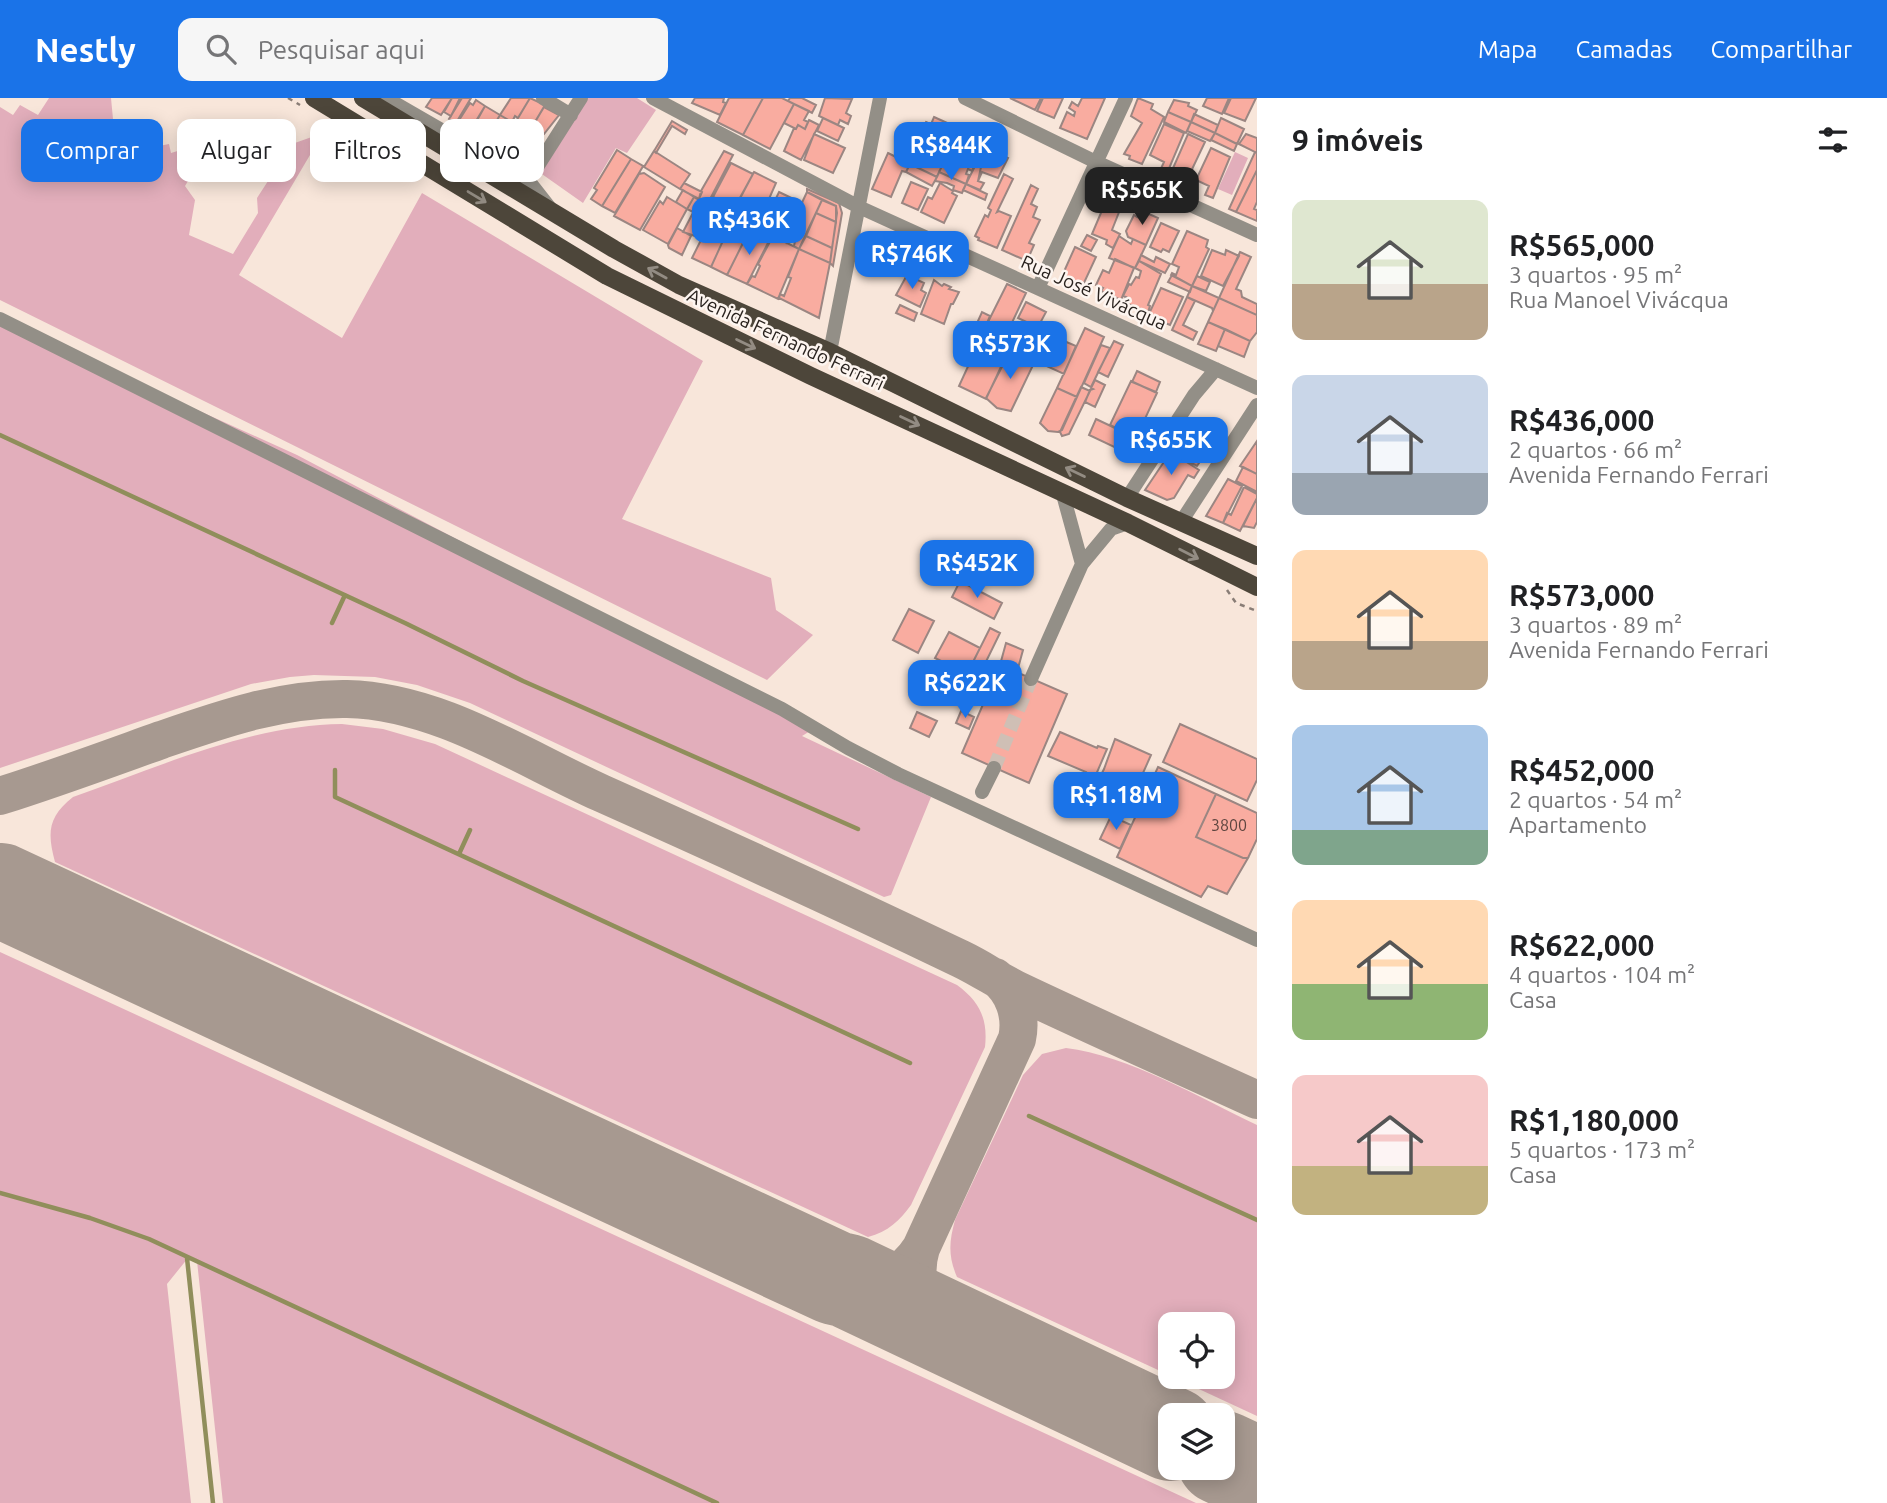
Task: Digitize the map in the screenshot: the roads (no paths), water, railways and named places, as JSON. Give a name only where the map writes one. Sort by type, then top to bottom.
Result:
[{"type":"main road","name":"Avenida Fernando Ferrari","points":[[314,98],[607,276],[1062,491],[1257,587]]},
{"type":"main road","name":"Avenida Fernando Ferrari","points":[[363,98],[524,187],[556,214],[679,285],[830,352],[1127,498],[1257,556]]},
{"type":"main road","points":[[830,352],[848,392]]},
{"type":"main road","points":[[1128,523],[1168,525],[1181,522]]},
{"type":"street","name":"Avenida Fernando Ferrari","points":[[386,98],[524,187]]},
{"type":"street","points":[[543,98],[571,115]]},
{"type":"street","points":[[524,187],[581,98]]},
{"type":"street","name":"Rua José Vivácqua","points":[[653,98],[859,206],[1257,388]]},
{"type":"street","points":[[830,352],[880,98]]},
{"type":"street","points":[[965,98],[1096,162],[1257,235]]},
{"type":"street","points":[[1038,288],[1126,98]]},
{"type":"street","points":[[0,319],[769,703],[898,774],[1257,940]]},
{"type":"street","points":[[1127,498],[1194,395],[1216,369]]},
{"type":"street","points":[[1181,522],[1257,405]]},
{"type":"street","points":[[1062,491],[1082,564]]},
{"type":"street","points":[[1031,679],[1082,564],[1111,529],[1128,523]]},
{"type":"street","points":[[982,792],[994,768]]},
{"type":"waterway","points":[[0,435],[405,623],[523,681],[858,829]]},
{"type":"waterway","points":[[332,623],[345,595]]},
{"type":"waterway","points":[[335,770],[335,797],[910,1063]]},
{"type":"waterway","points":[[459,854],[470,830]]},
{"type":"waterway","points":[[1029,1116],[1257,1220]]},
{"type":"waterway","points":[[0,1193],[90,1218],[149,1239],[717,1503]]},
{"type":"waterway","points":[[187,1258],[213,1503]]},
{"type":"tunnel","points":[[994,768],[1031,679]]}]
